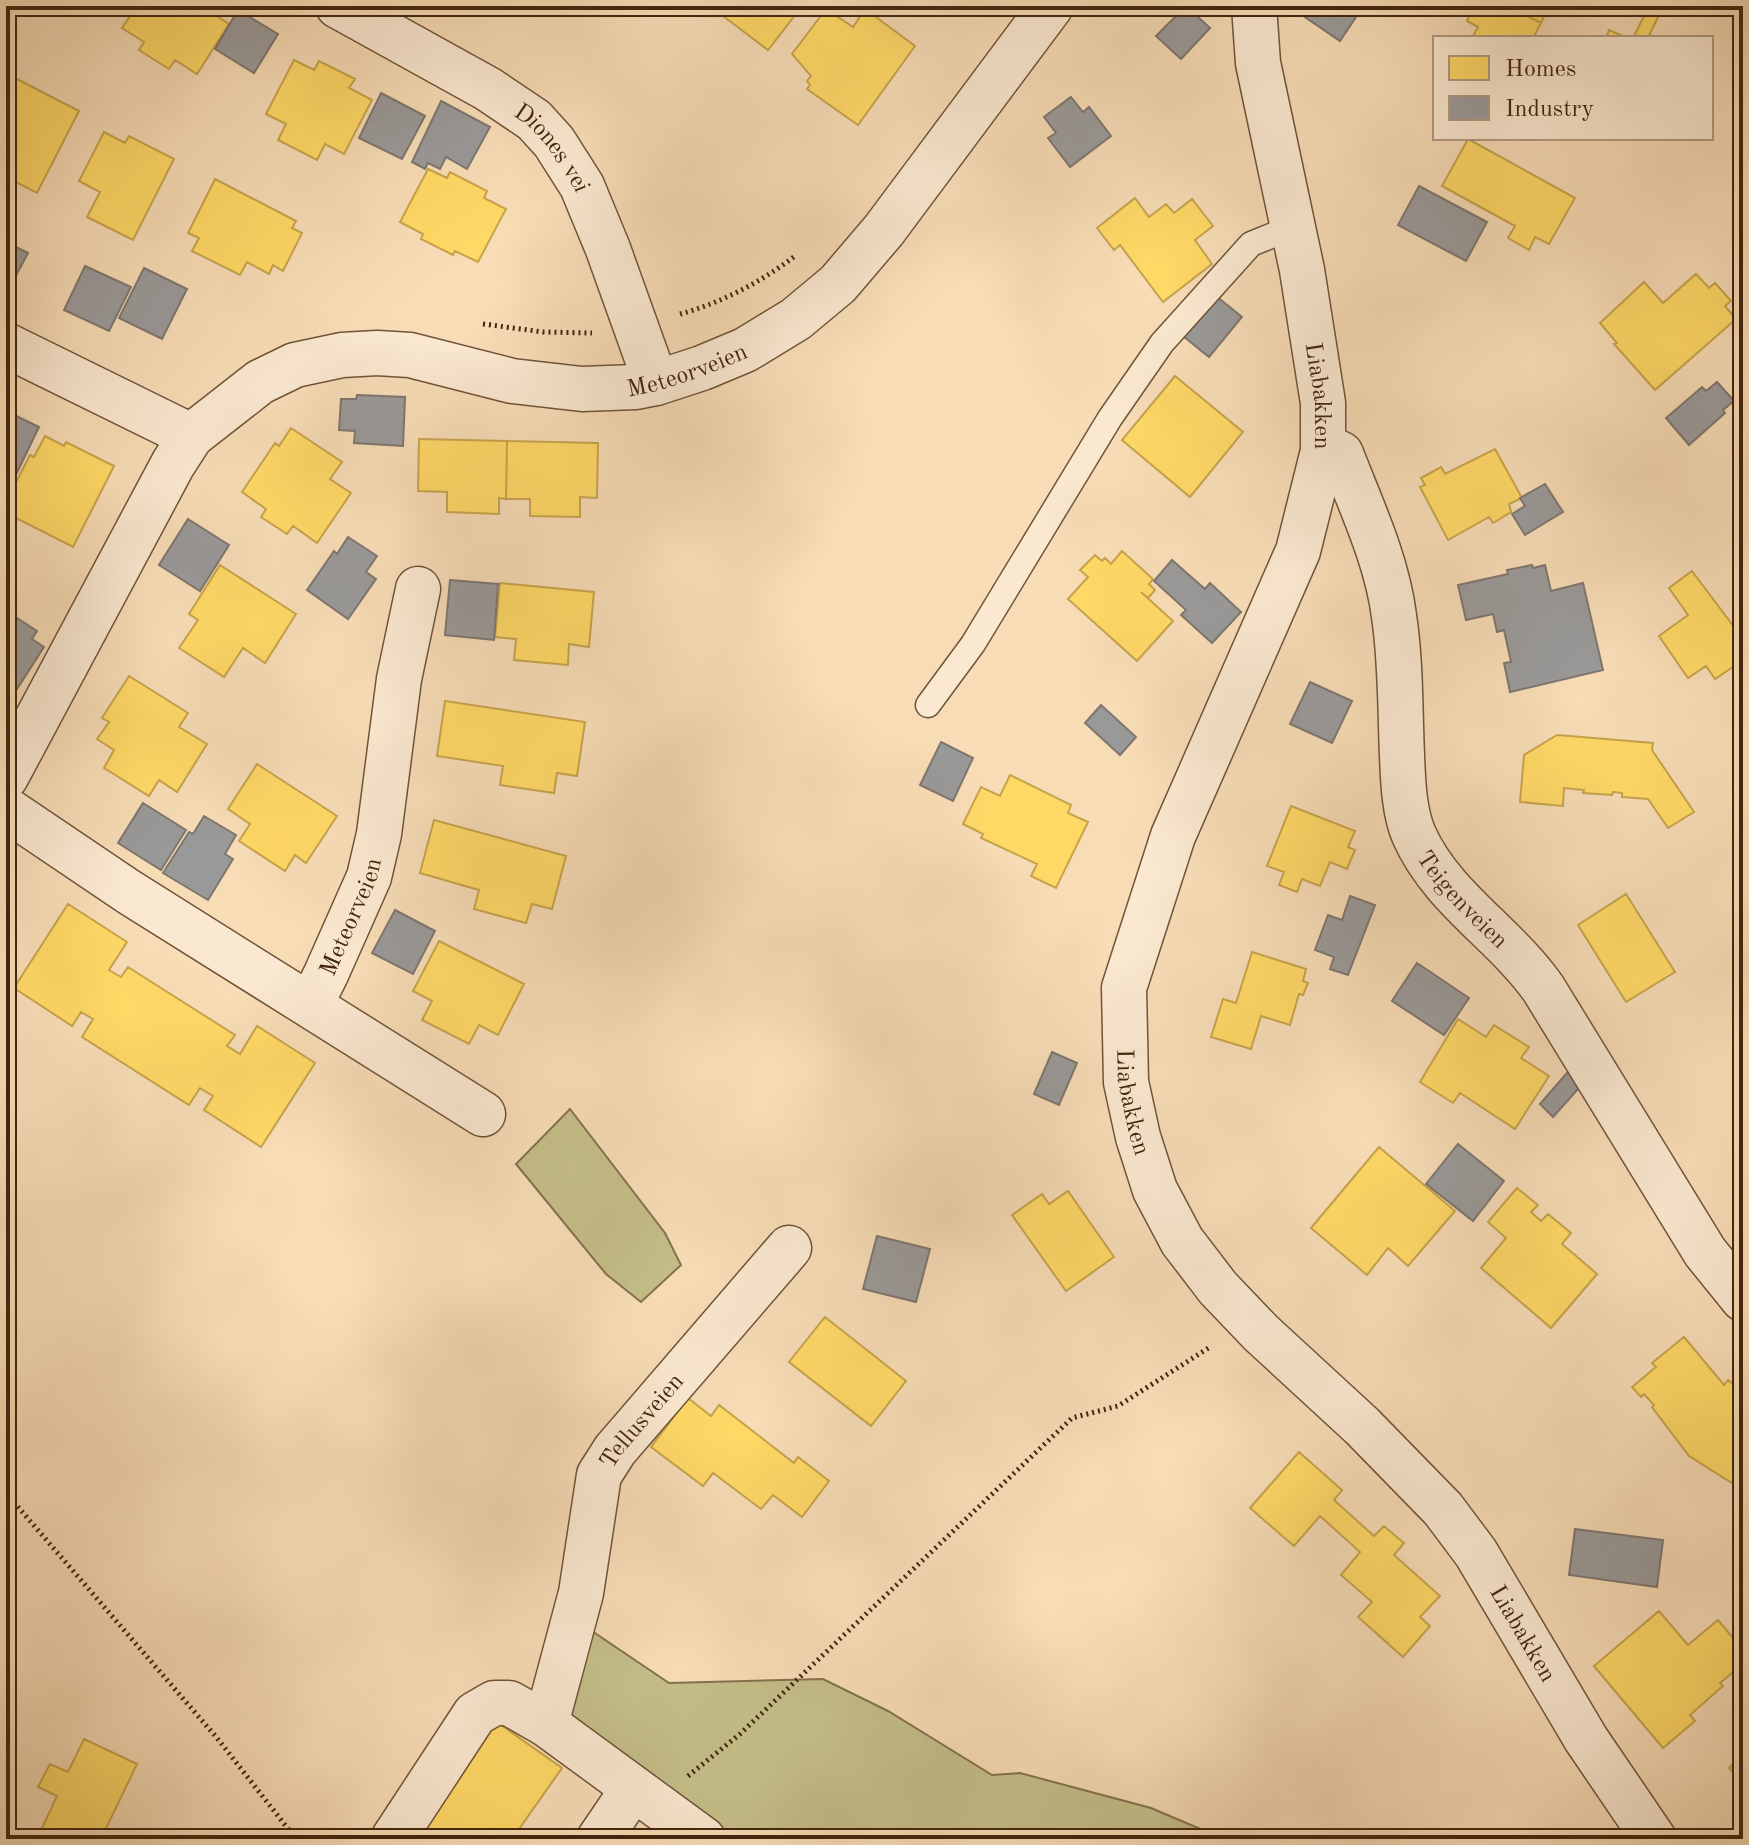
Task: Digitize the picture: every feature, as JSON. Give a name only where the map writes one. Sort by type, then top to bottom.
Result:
[{"type":"street","name":"Diones vei","points":[[338,6],[488,89],[534,120],[554,142],[582,186],[656,383]]},
{"type":"street","name":"Meteorveien","points":[[6,777],[173,464],[191,436],[260,382],[295,365],[342,355],[377,353],[410,355],[512,381],[582,389],[636,387],[702,368],[745,350],[796,319],[838,284],[884,230],[1051,6]]},
{"type":"street","name":"Liabakken","points":[[1254,6],[1258,63],[1293,227],[1323,403],[1323,451],[1298,551],[1173,836],[1124,988],[1126,1082],[1138,1137],[1155,1190],[1182,1241],[1218,1288],[1247,1319],[1362,1426],[1443,1509],[1476,1553],[1586,1739],[1654,1839]]},
{"type":"street","points":[[6,345],[191,436]]},
{"type":"street","name":"Teigenveien","points":[[1323,451],[1331,449],[1341,454],[1381,559],[1394,615],[1404,784],[1413,831],[1424,854],[1448,889],[1531,970],[1705,1252],[1743,1299]]},
{"type":"street","name":"Meteorveien","points":[[311,1004],[369,877],[379,834],[399,679],[418,589]]},
{"type":"street","name":"Meteorveien","points":[[6,809],[129,892],[483,1114]]},
{"type":"street","name":"Tellusveien","points":[[546,1724],[581,1593],[599,1475],[615,1450],[789,1248]]},
{"type":"street","points":[[393,1839],[475,1714],[494,1703],[509,1703],[546,1724],[703,1839]]},
{"type":"street","points":[[599,1839],[643,1796]]},
{"type":"lane","points":[[928,705],[973,644],[1110,418],[1162,343],[1251,244],[1293,227]]},
{"type":"path","points":[[479,323],[543,332],[602,333],[634,327],[708,307],[776,271],[800,253]]},
{"type":"path","points":[[643,1796],[740,1734],[1072,1418],[1118,1406],[1207,1347],[1223,1345],[1247,1319]]},
{"type":"path","points":[[6,1493],[217,1738],[296,1839]]},
{"type":"shaded area","points":[[570,1109],[665,1233],[681,1265],[641,1302],[606,1274],[516,1164]]},
{"type":"shaded area","points":[[586,1627],[669,1683],[823,1679],[888,1711],[992,1775],[1020,1773],[1151,1808],[1224,1839],[725,1839],[570,1725]]},
{"type":"building: Homes","points":[[137,6],[201,6],[229,24],[197,74],[175,60],[169,69],[139,50],[144,42],[122,28]]},
{"type":"building: Homes","points":[[721,6],[802,6],[768,50],[719,13],[723,9]]},
{"type":"building: Homes","points":[[1474,6],[1507,6],[1541,23],[1534,36],[1473,36],[1478,27],[1467,21]]},
{"type":"building: Homes","points":[[1507,6],[1549,6],[1541,23]]},
{"type":"building: Homes","points":[[826,9],[853,27],[865,9],[915,46],[858,125],[807,89],[811,76],[792,54]]},
{"type":"building: Homes","points":[[1646,12],[1658,17],[1649,36],[1634,36]]},
{"type":"building: Homes","points":[[1609,30],[1622,36],[1607,36]]},
{"type":"building: Homes","points":[[294,60],[314,70],[319,61],[355,79],[349,88],[372,100],[344,154],[325,144],[317,160],[278,140],[286,124],[266,114]]},
{"type":"building: Homes","points":[[13,77],[79,111],[37,193],[6,177],[6,91]]},
{"type":"building: Homes","points":[[104,132],[125,143],[129,136],[174,159],[133,240],[87,217],[100,192],[79,181]]},
{"type":"building: Homes","points":[[1470,140],[1575,198],[1549,244],[1535,237],[1529,250],[1508,238],[1515,226],[1442,186]]},
{"type":"building: Homes","points":[[428,169],[447,178],[450,172],[487,191],[484,198],[506,209],[478,262],[455,251],[453,255],[421,239],[423,234],[400,222]]},
{"type":"building: Homes","points":[[215,179],[296,221],[292,228],[302,233],[283,271],[273,265],[269,274],[247,262],[240,275],[192,251],[199,238],[188,233]]},
{"type":"building: Homes","points":[[1135,198],[1149,217],[1166,204],[1174,213],[1192,199],[1213,226],[1195,240],[1212,264],[1163,302],[1120,245],[1114,250],[1097,228]]},
{"type":"building: Homes","points":[[1696,274],[1709,288],[1715,283],[1731,301],[1725,306],[1736,319],[1655,390],[1614,344],[1617,343],[1600,323],[1644,282],[1663,303]]},
{"type":"building: Homes","points":[[1175,376],[1243,432],[1190,497],[1122,440]]},
{"type":"building: Homes","points":[[291,428],[342,462],[330,479],[351,493],[317,543],[293,526],[287,534],[261,517],[266,509],[242,492],[275,443],[279,446]]},
{"type":"building: Homes","points":[[45,436],[64,446],[66,442],[114,466],[73,547],[6,513],[6,502],[30,455],[34,457]]},
{"type":"building: Homes","points":[[419,439],[507,441],[506,499],[499,498],[499,514],[447,512],[447,492],[418,491]]},
{"type":"building: Homes","points":[[507,441],[598,443],[597,498],[580,497],[580,517],[530,516],[530,499],[506,499]]},
{"type":"building: Homes","points":[[1495,449],[1522,498],[1509,504],[1511,512],[1493,523],[1489,517],[1448,540],[1420,487],[1425,485],[1421,478],[1441,467],[1445,474]]},
{"type":"building: Homes","points":[[1122,551],[1153,579],[1149,584],[1155,590],[1148,598],[1141,592],[1173,621],[1137,661],[1068,599],[1088,577],[1080,570],[1095,555],[1111,564]]},
{"type":"building: Homes","points":[[220,565],[296,614],[265,663],[243,648],[224,677],[179,648],[198,620],[189,614]]},
{"type":"building: Homes","points":[[1692,571],[1743,639],[1743,660],[1715,679],[1706,666],[1688,678],[1659,636],[1688,615],[1669,588]]},
{"type":"building: Homes","points":[[500,583],[594,592],[589,647],[569,644],[568,665],[514,660],[516,639],[495,637]]},
{"type":"building: Homes","points":[[129,676],[188,713],[179,727],[207,744],[177,792],[159,780],[149,796],[104,768],[114,750],[97,739],[109,722],[102,718]]},
{"type":"building: Homes","points":[[445,701],[585,722],[577,776],[557,773],[554,793],[500,785],[503,766],[437,756]]},
{"type":"building: Homes","points":[[1557,735],[1653,743],[1652,750],[1694,812],[1668,828],[1648,799],[1622,797],[1622,793],[1583,793],[1584,790],[1564,788],[1563,806],[1520,802],[1524,755]]},
{"type":"building: Homes","points":[[257,764],[337,816],[306,863],[295,855],[285,871],[239,841],[250,824],[228,809]]},
{"type":"building: Homes","points":[[1010,775],[1071,805],[1068,813],[1088,822],[1056,888],[1031,876],[1037,864],[981,838],[983,834],[963,824],[981,787],[1000,796]]},
{"type":"building: Homes","points":[[1291,806],[1355,831],[1348,847],[1355,850],[1347,869],[1330,862],[1320,886],[1302,879],[1297,892],[1279,885],[1284,872],[1267,866]]},
{"type":"building: Homes","points":[[434,820],[566,856],[552,909],[532,904],[526,923],[474,909],[479,890],[420,873]]},
{"type":"building: Homes","points":[[1626,894],[1675,972],[1626,1002],[1578,925]]},
{"type":"building: Homes","points":[[68,904],[127,942],[109,970],[121,977],[128,967],[235,1035],[227,1046],[240,1054],[257,1026],[315,1063],[261,1147],[204,1110],[213,1096],[200,1088],[189,1105],[82,1037],[93,1019],[81,1012],[72,1026],[14,988]]},
{"type":"building: Homes","points":[[439,941],[524,984],[498,1035],[479,1025],[469,1044],[422,1020],[432,1001],[413,991]]},
{"type":"building: Homes","points":[[1252,952],[1306,969],[1303,981],[1308,983],[1303,995],[1299,994],[1290,1025],[1261,1016],[1251,1049],[1211,1037],[1223,999],[1236,1003]]},
{"type":"building: Homes","points":[[1458,1019],[1486,1037],[1494,1025],[1529,1047],[1521,1058],[1549,1076],[1515,1129],[1460,1093],[1453,1103],[1420,1082]]},
{"type":"building: Homes","points":[[1379,1147],[1455,1211],[1408,1266],[1388,1248],[1367,1275],[1311,1228]]},
{"type":"building: Homes","points":[[1517,1188],[1538,1205],[1531,1212],[1541,1221],[1548,1214],[1571,1233],[1562,1244],[1597,1274],[1551,1328],[1481,1268],[1506,1238],[1488,1222]]},
{"type":"building: Homes","points":[[1068,1191],[1114,1257],[1066,1291],[1012,1215],[1042,1194],[1049,1204]]},
{"type":"building: Homes","points":[[825,1317],[906,1381],[871,1426],[789,1362]]},
{"type":"building: Homes","points":[[1684,1337],[1724,1385],[1728,1380],[1743,1392],[1743,1490],[1689,1456],[1652,1407],[1654,1405],[1632,1387],[1656,1367],[1652,1363]]},
{"type":"building: Homes","points":[[688,1398],[711,1416],[719,1405],[794,1463],[798,1457],[829,1481],[802,1517],[773,1495],[761,1509],[713,1473],[703,1486],[651,1447]]},
{"type":"building: Homes","points":[[1299,1452],[1342,1490],[1334,1500],[1374,1536],[1384,1526],[1404,1543],[1394,1555],[1440,1596],[1420,1617],[1430,1626],[1403,1657],[1358,1617],[1372,1602],[1341,1575],[1360,1552],[1320,1516],[1294,1546],[1250,1508]]},
{"type":"building: Homes","points":[[1659,1611],[1688,1645],[1718,1620],[1743,1650],[1743,1664],[1690,1715],[1695,1721],[1663,1748],[1594,1666]]},
{"type":"building: Homes","points":[[491,1718],[562,1768],[512,1839],[406,1839]]},
{"type":"building: Homes","points":[[84,1739],[137,1764],[101,1839],[37,1839],[57,1796],[38,1787],[50,1764],[68,1772]]},
{"type":"building: Homes","points":[[1743,1754],[1743,1782],[1729,1768]]},
{"type":"building: Industry","points":[[1186,6],[1210,28],[1181,59],[1156,36]]},
{"type":"building: Industry","points":[[1304,6],[1340,6],[1356,17],[1340,41],[1299,13]]},
{"type":"building: Industry","points":[[238,10],[278,34],[254,73],[215,49]]},
{"type":"building: Industry","points":[[381,93],[425,116],[402,159],[359,138]]},
{"type":"building: Industry","points":[[1071,97],[1083,112],[1089,107],[1111,136],[1070,167],[1048,138],[1056,133],[1044,117]]},
{"type":"building: Industry","points":[[441,101],[490,127],[467,169],[446,157],[440,169],[428,163],[425,169],[412,162]]},
{"type":"building: Industry","points":[[1419,186],[1487,222],[1466,261],[1398,225]]},
{"type":"building: Industry","points":[[6,242],[28,253],[12,283],[6,280]]},
{"type":"building: Industry","points":[[85,266],[131,287],[109,331],[64,310]]},
{"type":"building: Industry","points":[[144,268],[187,289],[162,339],[119,318]]},
{"type":"building: Industry","points":[[1216,296],[1242,317],[1209,357],[1183,336]]},
{"type":"building: Industry","points":[[1717,382],[1734,401],[1689,445],[1666,418],[1702,387],[1706,391]]},
{"type":"building: Industry","points":[[357,395],[405,397],[403,446],[354,443],[355,431],[339,430],[341,399],[356,399]]},
{"type":"building: Industry","points":[[6,411],[39,427],[12,483],[6,481]]},
{"type":"building: Industry","points":[[1545,484],[1563,512],[1525,535],[1512,514],[1525,506],[1520,498]]},
{"type":"building: Industry","points":[[188,519],[229,545],[200,591],[159,565]]},
{"type":"building: Industry","points":[[348,537],[377,556],[366,572],[376,579],[348,619],[307,590],[334,551],[337,554]]},
{"type":"building: Industry","points":[[1172,560],[1205,589],[1210,583],[1241,612],[1212,643],[1181,615],[1186,610],[1154,581]]},
{"type":"building: Industry","points":[[1532,565],[1533,568],[1545,565],[1551,591],[1583,583],[1603,670],[1510,692],[1504,663],[1511,662],[1504,630],[1497,632],[1493,614],[1466,620],[1458,585],[1508,574],[1507,570]]},
{"type":"building: Industry","points":[[450,580],[498,584],[494,640],[445,635]]},
{"type":"building: Industry","points":[[17,618],[37,631],[32,639],[44,647],[6,706],[6,626],[11,626]]},
{"type":"building: Industry","points":[[1310,682],[1352,701],[1332,743],[1290,724]]},
{"type":"building: Industry","points":[[1101,705],[1136,737],[1120,755],[1085,723]]},
{"type":"building: Industry","points":[[941,742],[973,758],[953,801],[920,785]]},
{"type":"building: Industry","points":[[143,803],[186,830],[161,870],[118,843]]},
{"type":"building: Industry","points":[[204,816],[236,835],[225,854],[233,859],[208,900],[163,873],[189,832],[193,834]]},
{"type":"building: Industry","points":[[1350,896],[1375,905],[1348,975],[1330,969],[1334,957],[1315,950],[1328,915],[1342,920]]},
{"type":"building: Industry","points":[[395,910],[435,931],[413,974],[372,953]]},
{"type":"building: Industry","points":[[1417,963],[1469,998],[1444,1035],[1392,1001]]},
{"type":"building: Industry","points":[[1052,1052],[1077,1063],[1059,1105],[1034,1094]]},
{"type":"building: Industry","points":[[1573,1066],[1587,1079],[1553,1117],[1540,1104]]},
{"type":"building: Industry","points":[[1458,1144],[1504,1181],[1473,1221],[1426,1184]]},
{"type":"building: Industry","points":[[877,1236],[930,1249],[916,1302],[863,1289]]},
{"type":"building: Industry","points":[[1575,1529],[1663,1540],[1657,1587],[1569,1575]]}]
